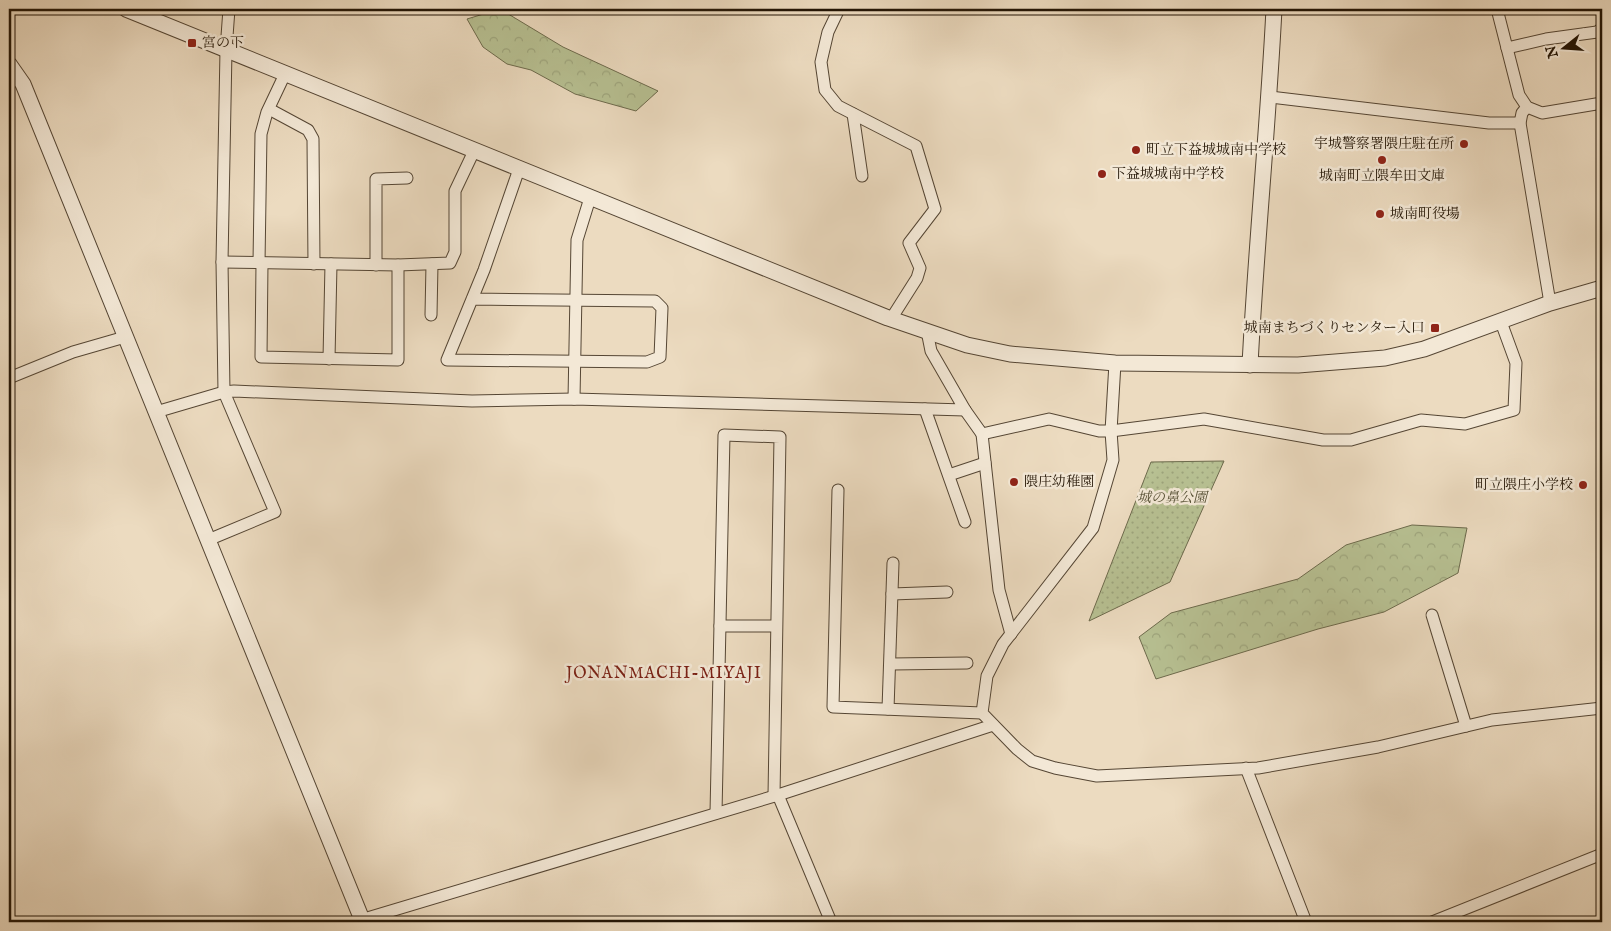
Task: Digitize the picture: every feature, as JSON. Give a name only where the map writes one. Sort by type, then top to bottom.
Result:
[{"type":"street","points":[[126,9],[891,319],[967,345],[1010,354],[1115,363],[1298,366],[1385,358],[1424,349],[1550,303],[1602,288]]},
{"type":"street","points":[[208,540],[275,512],[224,392],[222,262],[226,50],[229,9]]},
{"type":"street","points":[[839,9],[828,32],[821,62],[824,90],[838,106],[916,146],[934,204],[932,214],[909,243],[920,268],[917,278],[891,319]]},
{"type":"street","points":[[1250,365],[1257,232],[1270,97],[1274,9]]},
{"type":"street","points":[[1497,9],[1519,95],[1527,107],[1542,113],[1602,103]]},
{"type":"street","points":[[1507,48],[1546,39],[1597,32],[1602,28]]},
{"type":"street","points":[[9,64],[23,84],[360,921],[776,795],[993,725]]},
{"type":"street","points":[[285,74],[269,109],[261,134],[261,357],[398,360],[398,266]]},
{"type":"street","points":[[1270,97],[1480,122],[1520,123]]},
{"type":"street","points":[[1527,107],[1522,113],[1520,123],[1550,303]]},
{"type":"street","points":[[269,109],[308,130],[313,139],[314,264]]},
{"type":"street","points":[[853,114],[862,176]]},
{"type":"street","points":[[222,262],[398,266],[450,263],[455,252],[455,191],[474,151]]},
{"type":"street","points":[[472,300],[655,301],[662,308],[660,357],[647,362],[447,360],[472,300],[519,169]]},
{"type":"street","points":[[376,265],[376,179],[407,178]]},
{"type":"street","points":[[574,399],[573,361],[577,240],[590,198]]},
{"type":"street","points":[[328,359],[331,264]]},
{"type":"street","points":[[431,315],[432,264]]},
{"type":"street","points":[[982,434],[1049,419],[1099,431],[1111,431],[1204,419],[1323,440],[1351,440],[1421,420],[1465,424],[1514,410],[1516,364],[1501,322]]},
{"type":"street","points":[[927,331],[931,351],[965,410],[982,434],[999,590],[1011,634]]},
{"type":"street","points":[[9,378],[73,352],[125,337]]},
{"type":"street","points":[[982,713],[987,676],[1011,634],[1093,528],[1113,460],[1111,431],[1115,363]]},
{"type":"street","points":[[156,412],[224,392],[472,401],[574,399],[965,410]]},
{"type":"street","points":[[925,409],[965,522]]},
{"type":"street","points":[[716,813],[724,435],[780,437],[775,626],[776,795],[831,922]]},
{"type":"street","points":[[949,475],[985,463]]},
{"type":"street","points":[[838,490],[833,707],[982,713],[1032,761],[1055,768],[1097,776],[1246,768],[1378,747],[1492,720],[1602,708]]},
{"type":"street","points":[[888,709],[892,664],[894,563]]},
{"type":"street","points":[[892,594],[947,592]]},
{"type":"street","points":[[1432,615],[1466,726]]},
{"type":"street","points":[[720,626],[775,626]]},
{"type":"street","points":[[892,664],[967,663]]},
{"type":"street","points":[[1246,768],[1306,922]]},
{"type":"street","points":[[1432,922],[1602,854]]},
{"type":"green space","points":[[500,9],[563,47],[658,91],[636,111],[575,94],[531,70],[507,64],[483,47],[467,19]]},
{"type":"green space","name":"城の鼻公園","points":[[1224,461],[1170,582],[1089,621],[1151,462]]},
{"type":"green space","points":[[1412,525],[1467,528],[1458,573],[1384,612],[1318,629],[1156,679],[1139,637],[1171,613],[1298,579],[1346,545]]},
{"type":"place","name":"宮の下","points":[[192,43]]},
{"type":"place","name":"宇城警察署隈庄駐在所","points":[[1464,144]]},
{"type":"place","name":"町立下益城城南中学校","points":[[1136,150]]},
{"type":"place","name":"城南町立隈牟田文庫","points":[[1382,160]]},
{"type":"place","name":"下益城城南中学校","points":[[1102,174]]},
{"type":"place","name":"城南町役場","points":[[1380,214]]},
{"type":"place","name":"城南まちづくりセンター入口","points":[[1435,328]]},
{"type":"place","name":"隈庄幼稚園","points":[[1014,482]]},
{"type":"place","name":"町立隈庄小学校","points":[[1583,485]]},
{"type":"district","name":"JONANMACHI-MIYAJI","points":[[664,674]]}]
